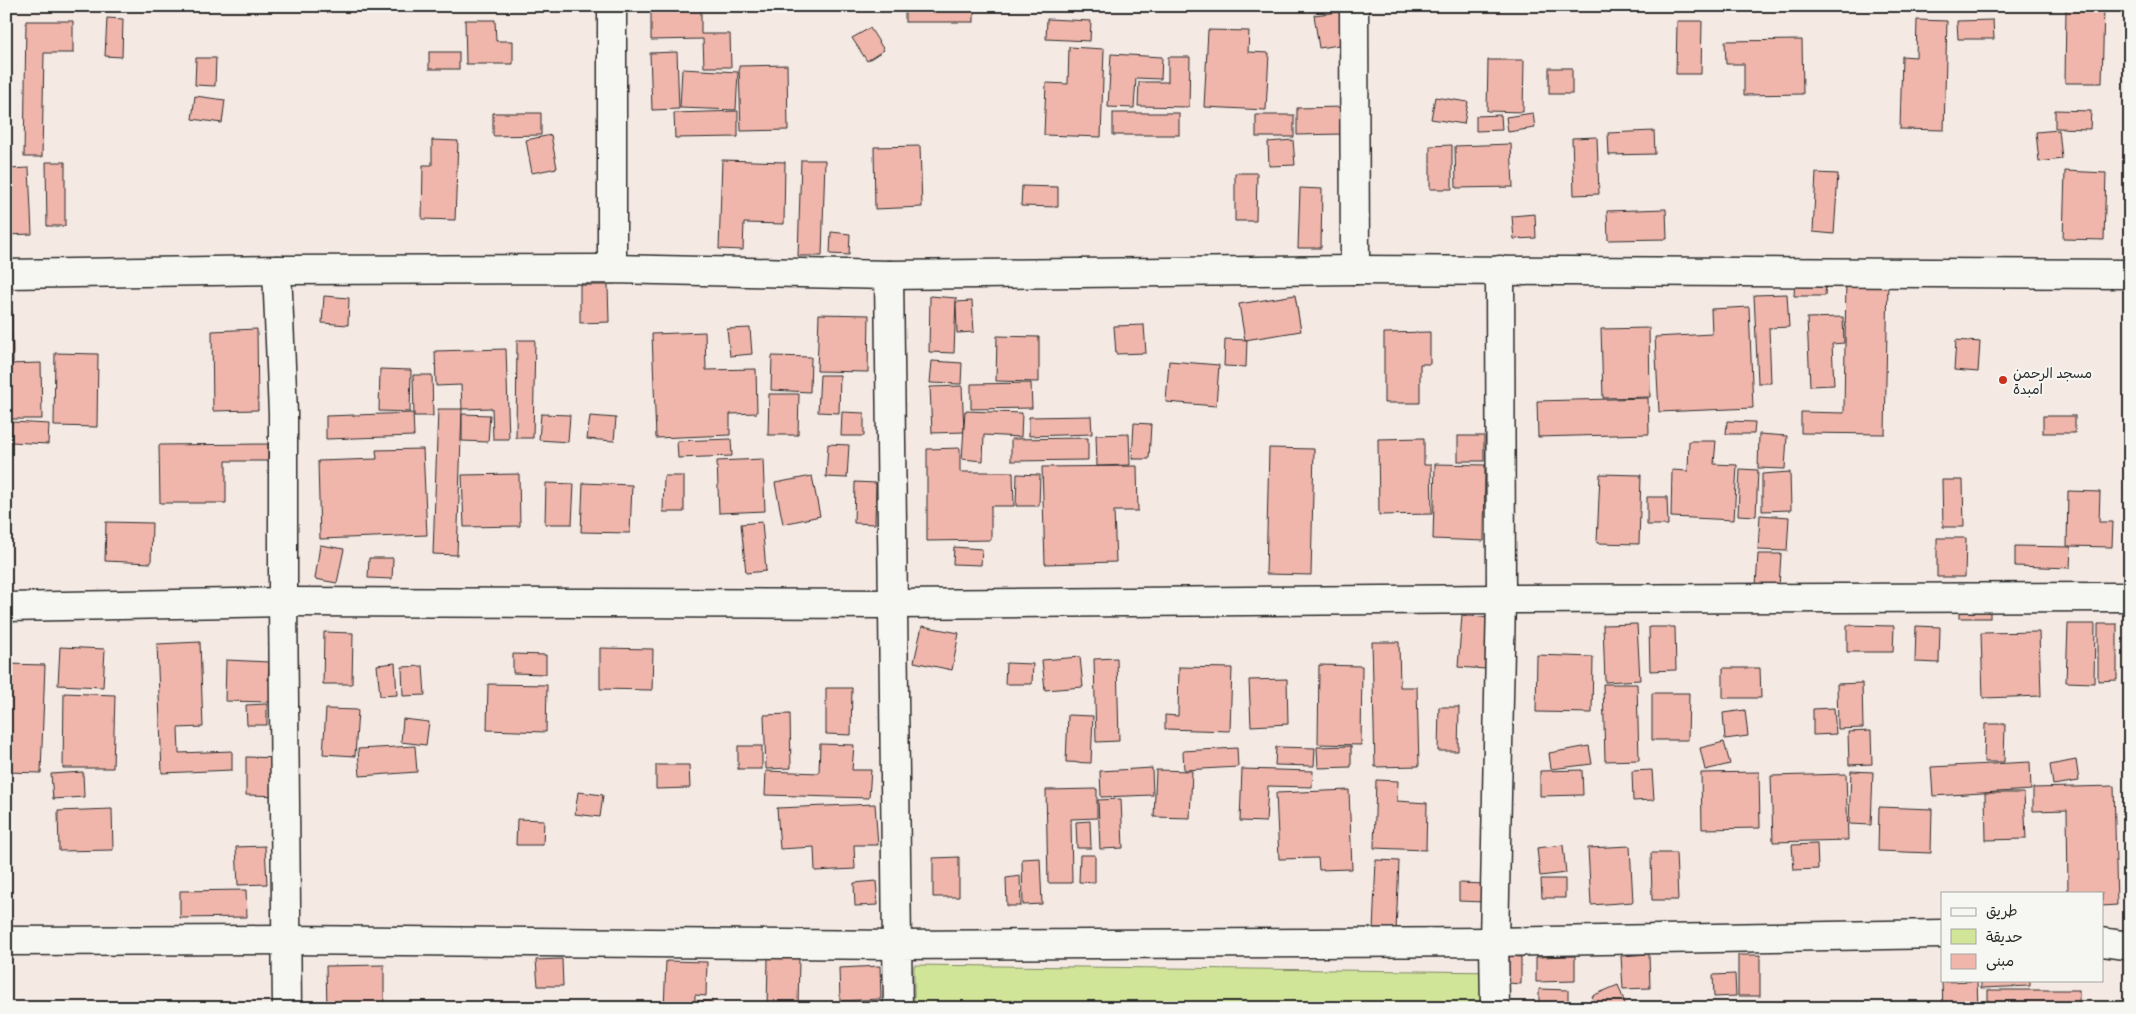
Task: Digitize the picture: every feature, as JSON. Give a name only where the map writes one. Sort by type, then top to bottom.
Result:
[{"type":"street","points":[[612,6],[612,269]]},
{"type":"street","points":[[1354,6],[1355,270]]},
{"type":"street","points":[[6,274],[277,270],[612,269],[889,275],[1355,270],[2130,274]]},
{"type":"street","points":[[277,270],[283,414],[283,602],[288,1008]]},
{"type":"street","points":[[1495,1008],[1494,942],[1501,599],[1500,270]]},
{"type":"street","points":[[889,275],[898,1008]]},
{"type":"street","points":[[6,607],[283,602],[892,604],[1501,599],[2130,597]]},
{"type":"street","points":[[6,941],[286,940],[897,945],[1494,942],[1941,934]]},
{"type":"street","points":[[2104,942],[2130,946]]},
{"type":"green space","points":[[914,965],[1501,972],[1502,1008],[914,1008]]},
{"type":"building","points":[[905,6],[974,6],[974,22],[905,22]]},
{"type":"building","points":[[701,7],[701,34],[730,34],[731,67],[704,67],[703,39],[651,40],[651,8]]},
{"type":"building","points":[[2066,7],[2104,8],[2102,83],[2065,83]]},
{"type":"building","points":[[1355,10],[1359,42],[1319,48],[1314,15]]},
{"type":"building","points":[[107,18],[123,19],[122,57],[105,56]]},
{"type":"building","points":[[1047,19],[1091,21],[1090,41],[1046,39]]},
{"type":"building","points":[[465,20],[495,20],[496,41],[513,41],[513,64],[466,64]]},
{"type":"building","points":[[1917,20],[1947,21],[1944,130],[1900,129],[1902,56],[1916,57]]},
{"type":"building","points":[[1993,20],[1994,39],[1958,39],[1957,21]]},
{"type":"building","points":[[26,21],[73,21],[73,53],[44,53],[42,157],[24,157]]},
{"type":"building","points":[[1677,21],[1702,21],[1701,74],[1676,74]]},
{"type":"building","points":[[870,28],[884,50],[867,61],[852,38]]},
{"type":"building","points":[[1208,30],[1249,31],[1248,52],[1269,53],[1266,110],[1204,107]]},
{"type":"building","points":[[1802,40],[1803,94],[1744,95],[1744,64],[1726,64],[1725,41]]},
{"type":"building","points":[[1069,47],[1104,49],[1101,137],[1044,135],[1046,83],[1068,84]]},
{"type":"building","points":[[429,52],[459,52],[459,69],[429,69]]},
{"type":"building","points":[[677,52],[679,109],[652,110],[650,53]]},
{"type":"building","points":[[1111,54],[1162,57],[1161,79],[1136,78],[1134,108],[1108,107]]},
{"type":"building","points":[[1168,57],[1190,57],[1189,107],[1138,106],[1139,82],[1168,82]]},
{"type":"building","points":[[196,58],[216,58],[215,86],[195,85]]},
{"type":"building","points":[[1488,60],[1524,60],[1523,112],[1487,111]]},
{"type":"building","points":[[787,65],[788,130],[741,131],[739,66]]},
{"type":"building","points":[[1549,68],[1572,68],[1572,94],[1549,94]]},
{"type":"building","points":[[682,69],[738,72],[736,110],[680,108]]},
{"type":"building","points":[[195,96],[225,100],[222,123],[192,119]]},
{"type":"building","points":[[1435,97],[1468,102],[1464,124],[1431,119]]},
{"type":"building","points":[[1343,107],[1343,134],[1297,135],[1297,108]]},
{"type":"building","points":[[2055,110],[2091,111],[2090,129],[2055,128]]},
{"type":"building","points":[[738,111],[738,137],[675,138],[674,113]]},
{"type":"building","points":[[493,113],[541,113],[541,135],[493,136]]},
{"type":"building","points":[[1113,113],[1179,113],[1179,135],[1113,135]]},
{"type":"building","points":[[1533,113],[1535,128],[1508,132],[1506,117]]},
{"type":"building","points":[[1256,115],[1294,115],[1294,137],[1256,137]]},
{"type":"building","points":[[1501,115],[1502,130],[1476,131],[1476,116]]},
{"type":"building","points":[[2059,130],[2062,159],[2039,162],[2036,132]]},
{"type":"building","points":[[1654,131],[1655,154],[1609,155],[1608,133]]},
{"type":"building","points":[[551,135],[557,168],[532,173],[526,140]]},
{"type":"building","points":[[1597,137],[1599,194],[1574,195],[1572,138]]},
{"type":"building","points":[[432,140],[458,141],[455,220],[422,219],[423,165],[432,165]]},
{"type":"building","points":[[1293,140],[1295,165],[1269,166],[1268,142]]},
{"type":"building","points":[[1511,144],[1513,187],[1456,188],[1455,146]]},
{"type":"building","points":[[1452,145],[1452,189],[1430,189],[1430,146]]},
{"type":"building","points":[[920,146],[922,207],[875,209],[874,147]]},
{"type":"building","points":[[6,155],[7,169],[29,168],[32,234],[6,235]]},
{"type":"building","points":[[722,160],[785,162],[784,224],[744,223],[743,250],[719,249]]},
{"type":"building","points":[[801,160],[825,160],[822,256],[798,256]]},
{"type":"building","points":[[46,162],[65,162],[65,226],[47,226]]},
{"type":"building","points":[[2065,171],[2106,173],[2104,240],[2063,239]]},
{"type":"building","points":[[1235,173],[1257,173],[1256,221],[1235,221]]},
{"type":"building","points":[[1816,173],[1838,174],[1834,234],[1813,232]]},
{"type":"building","points":[[1022,186],[1058,187],[1058,207],[1021,206]]},
{"type":"building","points":[[1300,188],[1322,189],[1321,248],[1298,248]]},
{"type":"building","points":[[1666,209],[1667,239],[1608,240],[1607,211]]},
{"type":"building","points":[[1535,214],[1536,238],[1514,239],[1512,216]]},
{"type":"building","points":[[831,232],[850,234],[849,255],[830,254]]},
{"type":"building","points":[[1795,278],[1826,279],[1825,296],[1794,296]]},
{"type":"building","points":[[1846,278],[1888,278],[1885,434],[1801,433],[1801,412],[1844,413]]},
{"type":"building","points":[[580,285],[608,285],[609,322],[580,323]]},
{"type":"building","points":[[1787,294],[1789,327],[1769,328],[1771,383],[1758,383],[1754,295]]},
{"type":"building","points":[[1295,295],[1301,331],[1245,340],[1239,304]]},
{"type":"building","points":[[324,296],[349,298],[348,325],[322,323]]},
{"type":"building","points":[[930,296],[956,298],[954,353],[929,352]]},
{"type":"building","points":[[972,301],[974,332],[957,333],[956,302]]},
{"type":"building","points":[[1749,307],[1753,408],[1659,412],[1655,337],[1712,334],[1711,309]]},
{"type":"building","points":[[6,311],[12,311],[13,362],[6,363]]},
{"type":"building","points":[[819,314],[869,315],[868,372],[817,371]]},
{"type":"building","points":[[1843,317],[1844,343],[1832,344],[1834,385],[1810,386],[1807,318]]},
{"type":"building","points":[[1144,325],[1146,353],[1116,354],[1114,326]]},
{"type":"building","points":[[750,328],[752,354],[730,356],[727,329]]},
{"type":"building","points":[[1649,328],[1650,397],[1603,398],[1601,329]]},
{"type":"building","points":[[257,329],[258,410],[213,411],[212,331]]},
{"type":"building","points":[[705,332],[706,370],[756,369],[757,413],[730,414],[730,435],[656,438],[652,334]]},
{"type":"building","points":[[1430,332],[1430,364],[1420,364],[1420,403],[1384,403],[1384,333]]},
{"type":"building","points":[[997,336],[1039,337],[1039,382],[996,381]]},
{"type":"building","points":[[1225,339],[1247,340],[1246,367],[1224,366]]},
{"type":"building","points":[[517,340],[535,340],[533,438],[516,438]]},
{"type":"building","points":[[1956,340],[1980,342],[1978,372],[1954,370]]},
{"type":"building","points":[[506,349],[509,439],[493,439],[492,408],[462,409],[461,385],[436,386],[435,351]]},
{"type":"building","points":[[55,353],[98,354],[97,427],[54,426]]},
{"type":"building","points":[[772,356],[811,357],[810,392],[771,390]]},
{"type":"building","points":[[932,361],[962,363],[961,384],[930,383]]},
{"type":"building","points":[[1169,361],[1219,365],[1216,406],[1166,402]]},
{"type":"building","points":[[41,363],[42,419],[9,419],[9,440],[6,440],[6,364]]},
{"type":"building","points":[[380,369],[411,370],[410,412],[379,411]]},
{"type":"building","points":[[413,375],[432,375],[433,416],[414,416]]},
{"type":"building","points":[[820,375],[840,375],[839,413],[818,412]]},
{"type":"building","points":[[1031,383],[1032,408],[971,409],[971,384]]},
{"type":"building","points":[[962,386],[964,432],[932,433],[930,387]]},
{"type":"building","points":[[769,394],[799,394],[798,435],[768,435]]},
{"type":"building","points":[[1648,398],[1649,434],[1538,437],[1537,401]]},
{"type":"building","points":[[438,409],[462,409],[457,555],[433,554]]},
{"type":"building","points":[[965,411],[1022,413],[1021,437],[984,435],[983,461],[962,459]]},
{"type":"building","points":[[842,412],[864,413],[864,436],[841,436]]},
{"type":"building","points":[[413,413],[414,436],[326,439],[326,416]]},
{"type":"building","points":[[462,414],[490,415],[488,442],[462,441]]},
{"type":"building","points":[[541,414],[570,415],[568,442],[539,440]]},
{"type":"building","points":[[590,416],[616,418],[614,441],[587,439]]},
{"type":"building","points":[[1091,416],[1092,434],[1029,436],[1029,417]]},
{"type":"building","points":[[2043,416],[2075,416],[2075,433],[2043,433]]},
{"type":"building","points":[[1727,421],[1755,422],[1754,434],[1726,434]]},
{"type":"building","points":[[12,422],[49,424],[48,444],[11,442]]},
{"type":"building","points":[[1134,423],[1151,424],[1149,459],[1132,459]]},
{"type":"building","points":[[1129,434],[1130,465],[1097,466],[1096,435]]},
{"type":"building","points":[[1759,434],[1787,436],[1785,469],[1758,468]]},
{"type":"building","points":[[1458,436],[1484,436],[1484,461],[1458,461]]},
{"type":"building","points":[[1088,438],[1088,460],[1011,461],[1011,439]]},
{"type":"building","points":[[1424,438],[1424,465],[1431,465],[1432,514],[1379,515],[1378,439]]},
{"type":"building","points":[[731,439],[732,456],[678,458],[677,441]]},
{"type":"building","points":[[1689,441],[1716,441],[1714,464],[1737,465],[1734,520],[1671,517],[1672,470],[1688,471]]},
{"type":"building","points":[[268,444],[268,461],[226,461],[226,503],[160,503],[159,445]]},
{"type":"building","points":[[828,444],[849,445],[847,478],[826,477]]},
{"type":"building","points":[[960,448],[960,472],[1013,472],[1014,506],[991,506],[991,540],[927,541],[927,449]]},
{"type":"building","points":[[1269,448],[1314,449],[1311,575],[1266,574]]},
{"type":"building","points":[[423,449],[427,535],[320,539],[318,461],[377,459],[376,450]]},
{"type":"building","points":[[763,459],[765,511],[719,513],[717,461]]},
{"type":"building","points":[[1435,464],[1485,465],[1484,541],[1433,539]]},
{"type":"building","points":[[1137,466],[1138,511],[1114,511],[1116,562],[1045,564],[1042,467]]},
{"type":"building","points":[[1740,469],[1758,470],[1756,516],[1738,515]]},
{"type":"building","points":[[1790,472],[1791,510],[1762,511],[1762,474]]},
{"type":"building","points":[[519,474],[520,526],[464,527],[462,475]]},
{"type":"building","points":[[1017,474],[1040,475],[1039,506],[1016,506]]},
{"type":"building","points":[[1600,474],[1641,475],[1639,544],[1597,543]]},
{"type":"building","points":[[664,476],[684,476],[684,512],[663,512]]},
{"type":"building","points":[[812,476],[820,516],[783,524],[775,483]]},
{"type":"building","points":[[1942,480],[1963,480],[1964,527],[1943,527]]},
{"type":"building","points":[[855,482],[876,483],[875,524],[854,523]]},
{"type":"building","points":[[546,483],[574,484],[572,524],[545,524]]},
{"type":"building","points":[[583,483],[632,485],[630,533],[581,532]]},
{"type":"building","points":[[2068,491],[2100,492],[2099,522],[2113,522],[2112,547],[2067,546]]},
{"type":"building","points":[[1647,497],[1667,497],[1668,525],[1647,525]]},
{"type":"building","points":[[1760,515],[1789,517],[1787,551],[1758,550]]},
{"type":"building","points":[[106,522],[152,523],[151,563],[105,561]]},
{"type":"building","points":[[762,522],[766,571],[746,573],[741,524]]},
{"type":"building","points":[[1937,538],[1966,538],[1965,577],[1937,577]]},
{"type":"building","points":[[320,545],[344,549],[337,583],[315,579]]},
{"type":"building","points":[[2015,546],[2071,547],[2070,568],[2015,566]]},
{"type":"building","points":[[954,547],[982,549],[981,565],[953,564]]},
{"type":"building","points":[[1758,554],[1781,554],[1779,587],[1756,586]]},
{"type":"building","points":[[369,558],[393,558],[392,579],[368,578]]},
{"type":"building","points":[[1959,604],[1990,604],[1990,618],[1959,618]]},
{"type":"building","points":[[1462,615],[1490,618],[1486,669],[1458,667]]},
{"type":"building","points":[[1637,624],[1640,680],[1605,682],[1603,625]]},
{"type":"building","points":[[2068,624],[2095,624],[2094,683],[2066,682]]},
{"type":"building","points":[[2098,624],[2117,624],[2117,680],[2098,681]]},
{"type":"building","points":[[1847,625],[1894,626],[1893,652],[1847,652]]},
{"type":"building","points":[[922,626],[959,633],[952,670],[914,662]]},
{"type":"building","points":[[1916,626],[1940,627],[1939,663],[1915,662]]},
{"type":"building","points":[[1649,627],[1675,627],[1676,670],[1650,671]]},
{"type":"building","points":[[324,632],[353,633],[352,684],[323,684]]},
{"type":"building","points":[[2039,632],[2041,696],[1983,698],[1981,633]]},
{"type":"building","points":[[200,642],[203,727],[178,728],[179,753],[232,751],[232,770],[162,773],[157,644]]},
{"type":"building","points":[[1372,642],[1399,642],[1400,687],[1417,687],[1419,766],[1375,767]]},
{"type":"building","points":[[60,647],[105,649],[103,687],[58,685]]},
{"type":"building","points":[[600,648],[653,649],[652,690],[600,689]]},
{"type":"building","points":[[513,654],[546,655],[546,674],[513,673]]},
{"type":"building","points":[[1537,655],[1593,657],[1592,713],[1536,712]]},
{"type":"building","points":[[1080,657],[1083,687],[1045,690],[1042,660]]},
{"type":"building","points":[[1117,658],[1119,741],[1096,742],[1094,659]]},
{"type":"building","points":[[226,660],[269,662],[268,680],[290,681],[289,732],[270,731],[271,702],[225,701]]},
{"type":"building","points":[[395,663],[397,695],[380,696],[377,665]]},
{"type":"building","points":[[1006,663],[1033,664],[1032,684],[1005,684]]},
{"type":"building","points":[[6,664],[45,665],[41,773],[6,772]]},
{"type":"building","points":[[1319,665],[1362,666],[1361,745],[1318,744]]},
{"type":"building","points":[[423,666],[425,695],[403,696],[402,667]]},
{"type":"building","points":[[1179,667],[1232,668],[1230,731],[1165,729],[1165,715],[1178,716]]},
{"type":"building","points":[[1723,668],[1760,668],[1761,698],[1723,698]]},
{"type":"building","points":[[1287,679],[1288,724],[1251,726],[1249,680]]},
{"type":"building","points":[[1862,683],[1863,728],[1838,729],[1837,684]]},
{"type":"building","points":[[488,684],[547,685],[546,732],[487,730]]},
{"type":"building","points":[[1603,684],[1637,684],[1639,760],[1605,761]]},
{"type":"building","points":[[826,688],[852,688],[851,735],[826,734]]},
{"type":"building","points":[[64,693],[115,695],[113,768],[63,768]]},
{"type":"building","points":[[1652,693],[1689,693],[1688,740],[1652,740]]},
{"type":"building","points":[[267,704],[267,725],[247,725],[246,705]]},
{"type":"building","points":[[1439,707],[1459,707],[1458,751],[1438,751]]},
{"type":"building","points":[[1834,708],[1836,734],[1813,735],[1813,709]]},
{"type":"building","points":[[326,709],[358,710],[355,756],[323,754]]},
{"type":"building","points":[[1745,710],[1748,736],[1725,739],[1723,713]]},
{"type":"building","points":[[790,714],[791,768],[766,769],[764,715]]},
{"type":"building","points":[[1068,715],[1093,716],[1091,763],[1066,762]]},
{"type":"building","points":[[403,719],[429,722],[426,745],[401,742]]},
{"type":"building","points":[[1985,724],[2005,724],[2004,762],[1984,762]]},
{"type":"building","points":[[1871,731],[1872,764],[1849,765],[1848,732]]},
{"type":"building","points":[[1724,742],[1730,764],[1705,770],[1700,748]]},
{"type":"building","points":[[820,744],[854,745],[852,770],[871,770],[869,798],[765,795],[766,771],[819,773]]},
{"type":"building","points":[[415,746],[417,772],[360,776],[358,749]]},
{"type":"building","points":[[738,746],[762,746],[762,769],[738,769]]},
{"type":"building","points":[[1351,746],[1351,767],[1318,768],[1317,747]]},
{"type":"building","points":[[1589,746],[1592,764],[1551,769],[1549,753]]},
{"type":"building","points":[[1276,747],[1315,748],[1314,766],[1275,765]]},
{"type":"building","points":[[1237,748],[1238,767],[1184,770],[1183,751]]},
{"type":"building","points":[[246,757],[284,758],[284,796],[246,795]]},
{"type":"building","points":[[2076,760],[2079,781],[2053,785],[2050,765]]},
{"type":"building","points":[[2030,762],[2031,790],[1933,796],[1931,767]]},
{"type":"building","points":[[656,765],[689,765],[690,788],[656,789]]},
{"type":"building","points":[[1152,768],[1153,795],[1101,797],[1100,771]]},
{"type":"building","points":[[1242,769],[1313,771],[1312,787],[1268,786],[1266,822],[1240,821]]},
{"type":"building","points":[[1156,770],[1192,771],[1190,818],[1154,817]]},
{"type":"building","points":[[1582,770],[1583,795],[1540,796],[1540,771]]},
{"type":"building","points":[[1652,770],[1654,800],[1633,801],[1632,771]]},
{"type":"building","points":[[1851,771],[1873,772],[1871,825],[1849,824]]},
{"type":"building","points":[[83,772],[84,797],[53,799],[51,774]]},
{"type":"building","points":[[1759,772],[1760,828],[1702,829],[1701,773]]},
{"type":"building","points":[[1846,774],[1848,840],[1773,842],[1771,776]]},
{"type":"building","points":[[1376,780],[1398,781],[1397,801],[1427,803],[1426,850],[1374,848]]},
{"type":"building","points":[[2114,786],[2117,905],[2104,906],[2104,892],[2068,892],[2067,810],[2033,811],[2033,788]]},
{"type":"building","points":[[1097,789],[1097,818],[1071,819],[1072,883],[1048,883],[1046,790]]},
{"type":"building","points":[[1349,790],[1352,869],[1319,870],[1318,858],[1279,859],[1276,793]]},
{"type":"building","points":[[578,792],[603,795],[600,817],[575,814]]},
{"type":"building","points":[[1985,793],[2024,793],[2026,839],[1986,840]]},
{"type":"building","points":[[1121,799],[1123,848],[1100,849],[1098,800]]},
{"type":"building","points":[[875,804],[878,845],[854,845],[855,869],[815,871],[814,847],[780,849],[777,808]]},
{"type":"building","points":[[1879,807],[1932,809],[1931,853],[1878,851]]},
{"type":"building","points":[[112,809],[113,850],[59,851],[58,811]]},
{"type":"building","points":[[517,819],[544,820],[543,845],[516,845]]},
{"type":"building","points":[[1090,821],[1091,848],[1077,848],[1076,822]]},
{"type":"building","points":[[1817,844],[1818,869],[1794,870],[1792,845]]},
{"type":"building","points":[[1563,845],[1566,873],[1540,876],[1537,848]]},
{"type":"building","points":[[265,846],[267,884],[238,885],[236,847]]},
{"type":"building","points":[[1630,846],[1633,902],[1591,905],[1588,848]]},
{"type":"building","points":[[1651,853],[1676,853],[1678,900],[1652,900]]},
{"type":"building","points":[[1080,855],[1095,855],[1095,883],[1079,882]]},
{"type":"building","points":[[959,857],[959,897],[933,897],[933,858]]},
{"type":"building","points":[[1040,858],[1042,904],[1023,905],[1022,859]]},
{"type":"building","points":[[1376,860],[1399,861],[1396,931],[1373,931]]},
{"type":"building","points":[[1020,876],[1021,906],[1007,906],[1006,878]]},
{"type":"building","points":[[1541,879],[1565,879],[1565,898],[1542,898]]},
{"type":"building","points":[[876,881],[878,905],[855,906],[854,883]]},
{"type":"building","points":[[1459,883],[1485,884],[1484,902],[1459,901]]},
{"type":"building","points":[[246,890],[247,917],[180,918],[180,891]]},
{"type":"building","points":[[1649,954],[1650,988],[1623,989],[1621,956]]},
{"type":"building","points":[[1738,955],[1760,955],[1760,996],[1738,996]]},
{"type":"building","points":[[1509,956],[1521,957],[1521,984],[1508,983]]},
{"type":"building","points":[[1575,956],[1575,981],[1536,982],[1536,957]]},
{"type":"building","points":[[768,958],[799,958],[798,1008],[767,1008]]},
{"type":"building","points":[[562,959],[563,986],[538,986],[536,960]]},
{"type":"building","points":[[666,961],[707,962],[706,996],[695,995],[695,1008],[664,1008]]},
{"type":"building","points":[[384,965],[384,1008],[327,1008],[326,966]]},
{"type":"building","points":[[880,966],[881,999],[840,1001],[839,968]]},
{"type":"building","points":[[1735,974],[1736,996],[1714,997],[1713,975]]},
{"type":"building","points":[[1942,982],[1977,982],[1978,1008],[1943,1008]]},
{"type":"building","points":[[1981,982],[2030,982],[2030,986],[1981,988]]},
{"type":"building","points":[[1618,985],[1626,1006],[1622,1008],[1597,1008],[1592,996]]},
{"type":"building","points":[[1539,989],[1568,990],[1568,1008],[1539,1008]]},
{"type":"building","points":[[1988,990],[2079,990],[2079,1008],[1988,1008]]},
{"type":"building","points":[[697,1001],[712,1001],[712,1008],[697,1008]]},
{"type":"place","name":"مسجد الرحمن امبدة","points":[[2003,380]]}]
